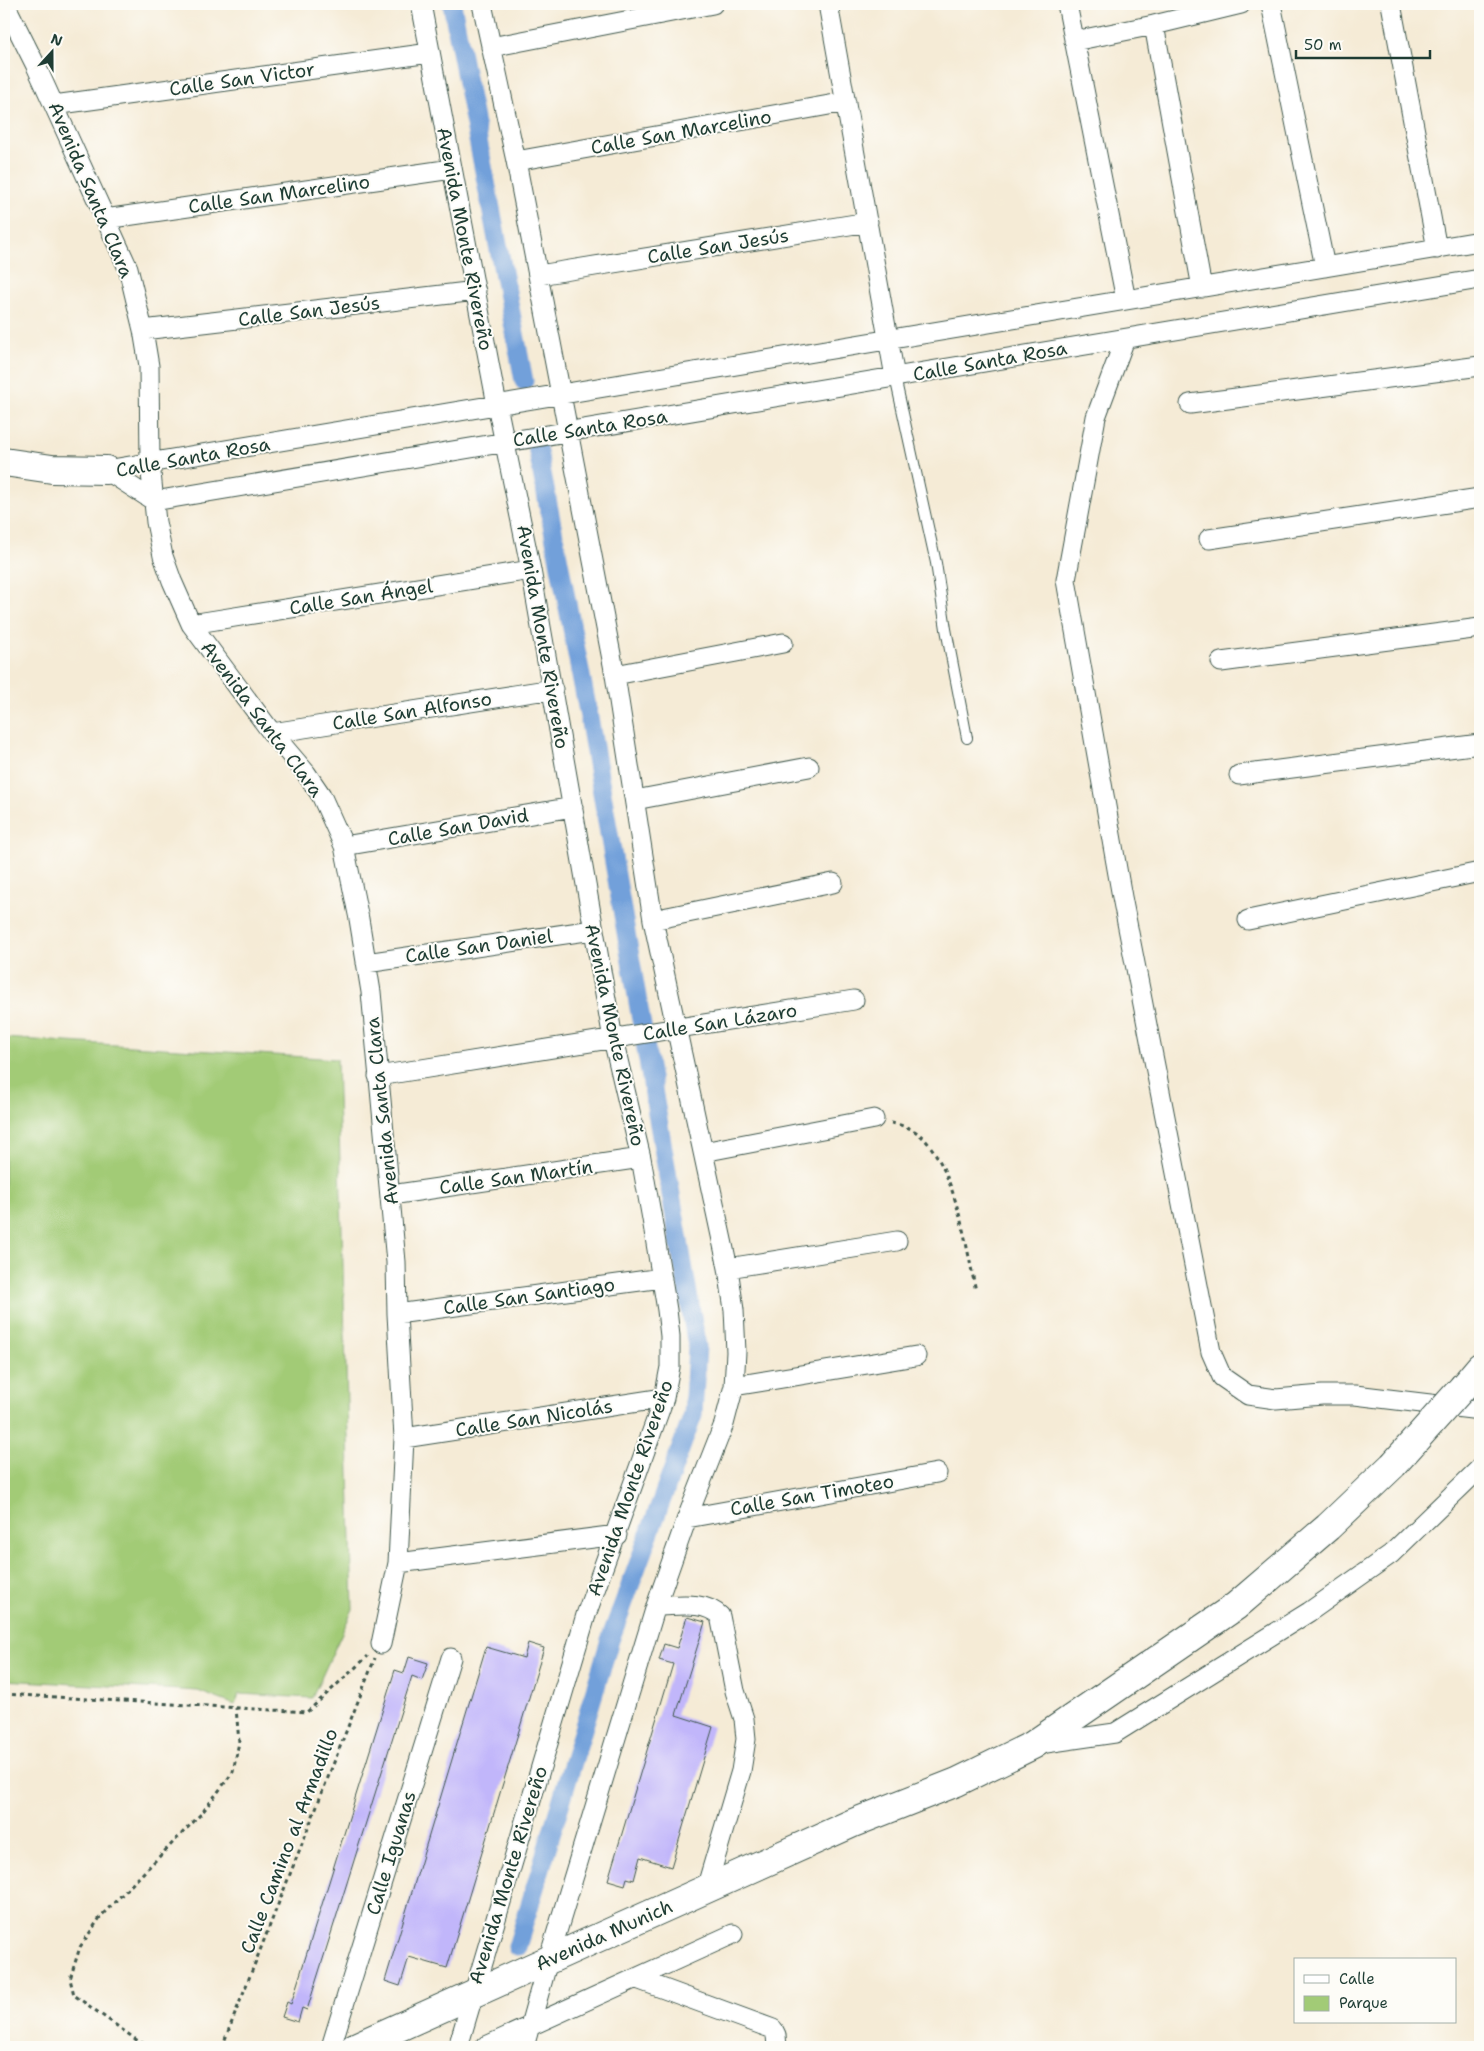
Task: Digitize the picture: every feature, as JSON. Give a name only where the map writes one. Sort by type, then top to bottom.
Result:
[{"type":"main road","points":[[4,462],[52,469],[106,470]]},
{"type":"main road","name":"Avenida Munich","points":[[356,2047],[853,1823],[957,1782],[1033,1745],[1236,1606],[1328,1527],[1393,1465],[1472,1376]]},
{"type":"street","name":"Avenida Monte Rivereño","points":[[421,4],[497,405],[531,570],[593,930],[614,1039],[641,1158],[670,1336],[670,1367],[664,1398],[617,1535],[586,1615],[472,1994],[458,2047]]},
{"type":"street","points":[[482,4],[516,161],[615,675],[653,920],[674,1029],[728,1268],[736,1352],[734,1386],[724,1424],[687,1518],[656,1606],[548,1961],[524,2047]]},
{"type":"street","points":[[491,46],[713,4]]},
{"type":"street","points":[[828,4],[895,377]]},
{"type":"street","points":[[1067,4],[1126,300]]},
{"type":"street","points":[[1074,41],[1242,4]]},
{"type":"street","points":[[1271,4],[1325,267]]},
{"type":"street","points":[[1391,4],[1437,248]]},
{"type":"street","name":"Avenida Santa Clara","points":[[7,16],[54,105],[128,268],[143,330],[149,366],[150,463],[163,556],[191,624],[272,733],[306,773],[321,795],[344,846],[371,992],[396,1262],[404,1438],[398,1563],[381,1644]]},
{"type":"street","points":[[1154,24],[1202,288]]},
{"type":"street","name":"Calle San Victor","points":[[54,105],[430,53]]},
{"type":"street","name":"Calle San Marcelino","points":[[516,161],[846,102]]},
{"type":"street","name":"Calle San Marcelino","points":[[105,219],[452,169]]},
{"type":"street","name":"Calle San Jesús","points":[[538,275],[868,222]]},
{"type":"street","name":"Calle Santa Rosa","points":[[106,470],[1480,241]]},
{"type":"street","name":"Calle Santa Rosa","points":[[106,470],[154,501],[1480,279]]},
{"type":"street","name":"Calle San Jesús","points":[[143,330],[476,291]]},
{"type":"street","points":[[1125,339],[1096,417],[1066,580],[1122,897],[1211,1352],[1222,1377],[1248,1395],[1276,1399],[1355,1395],[1480,1410]]},
{"type":"street","points":[[1190,404],[1480,366]]},
{"type":"street","points":[[1209,539],[1480,498]]},
{"type":"street","name":"Calle San Ángel","points":[[191,624],[531,570]]},
{"type":"street","points":[[1221,662],[1480,628]]},
{"type":"street","points":[[615,675],[783,643]]},
{"type":"street","name":"Calle San Alfonso","points":[[272,733],[553,689]]},
{"type":"street","points":[[1239,775],[1480,744]]},
{"type":"street","points":[[634,800],[809,767]]},
{"type":"street","name":"Calle San David","points":[[344,846],[573,808]]},
{"type":"street","points":[[1248,920],[1480,872]]},
{"type":"street","points":[[653,920],[833,883]]},
{"type":"street","name":"Calle San Daniel","points":[[366,963],[593,930]]},
{"type":"street","name":"Calle San Lázaro","points":[[378,1076],[854,1000]]},
{"type":"street","points":[[703,1152],[874,1119]]},
{"type":"street","name":"Calle San Martín","points":[[391,1195],[641,1158]]},
{"type":"street","points":[[728,1268],[897,1241]]},
{"type":"street","name":"Calle San Santiago","points":[[397,1314],[662,1278]]},
{"type":"street","points":[[734,1386],[916,1356]]},
{"type":"street","name":"Calle San Nicolás","points":[[404,1438],[664,1398]]},
{"type":"street","points":[[1033,1745],[1115,1733],[1310,1612],[1391,1554],[1480,1468]]},
{"type":"street","name":"Calle San Timoteo","points":[[687,1518],[937,1472]]},
{"type":"street","points":[[398,1563],[617,1535]]},
{"type":"street","points":[[656,1606],[705,1606],[713,1608],[720,1616],[735,1691],[746,1729],[741,1771],[706,1889]]},
{"type":"street","name":"Calle Iguanas","points":[[331,2047],[451,1658]]},
{"type":"street","points":[[484,2047],[733,1934]]},
{"type":"street","points":[[637,1979],[773,2029],[776,2035],[777,2047]]},
{"type":"lane","points":[[895,377],[936,563],[946,629],[967,738]]},
{"type":"path","points":[[874,1119],[913,1130],[926,1141],[941,1164],[957,1206],[976,1291]]},
{"type":"path","points":[[4,1694],[307,1712],[381,1644]]},
{"type":"path","name":"Calle Camino al Armadillo","points":[[222,2047],[381,1644]]},
{"type":"path","points":[[152,2047],[138,2041],[74,1995],[70,1979],[80,1947],[101,1916],[202,1813],[233,1772],[239,1742],[236,1708]]},
{"type":"green space","points":[[4,1038],[337,1059],[353,1609],[312,1698],[239,1694],[235,1705],[198,1691],[4,1680]]},
{"type":"building","points":[[687,1617],[705,1622],[676,1715],[713,1727],[671,1867],[640,1857],[634,1880],[627,1878],[625,1885],[608,1880],[673,1664],[659,1660],[664,1644],[677,1648]]},
{"type":"building","points":[[528,1643],[544,1648],[447,1968],[409,1957],[400,1986],[385,1981],[486,1647],[524,1658]]},
{"type":"building","points":[[409,1657],[428,1663],[422,1680],[412,1676],[307,2010],[302,2008],[298,2022],[282,2017],[287,2002],[291,2004],[395,1670],[404,1673]]},
{"type":"waterway","points":[[452,4],[524,381]]},
{"type":"waterway","points":[[517,1947],[610,1640],[693,1415],[697,1346],[589,717],[537,447]]}]
